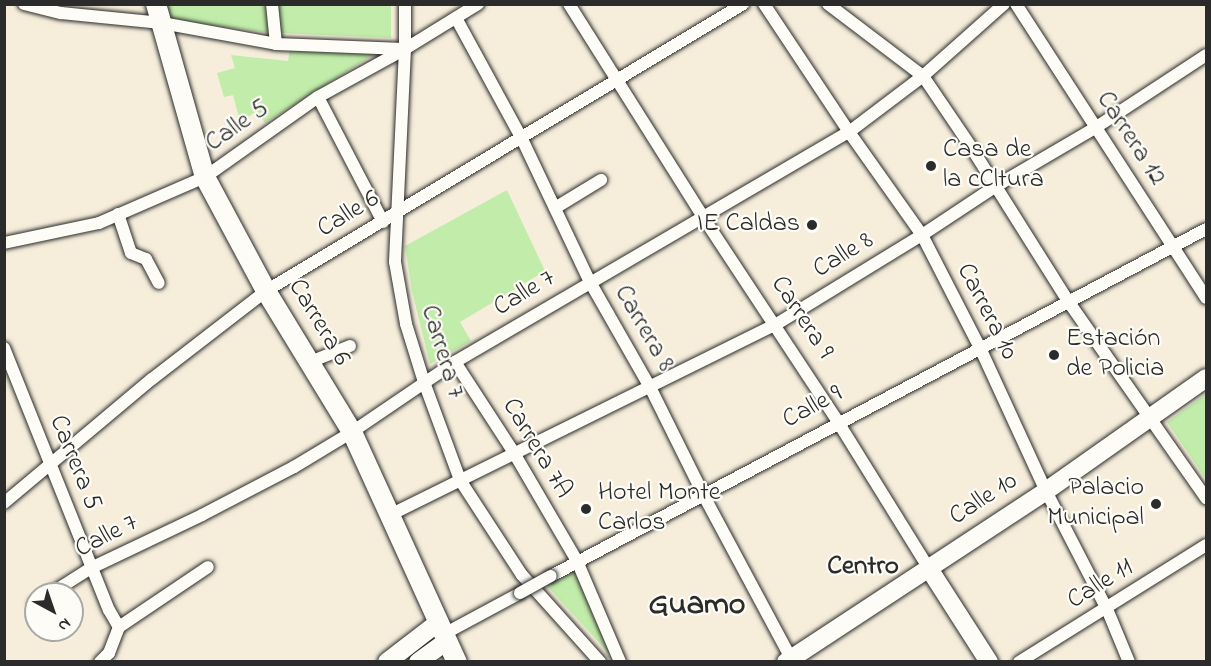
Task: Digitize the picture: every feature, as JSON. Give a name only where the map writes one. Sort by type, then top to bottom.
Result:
[{"type":"main road","name":"Carrera 6","points":[[159,14],[205,177],[266,291],[352,432],[392,514],[458,662]]},
{"type":"main road","name":"Calle 10","points":[[790,660],[1046,491],[1206,378]]},
{"type":"main road","name":"Carrera 9","points":[[928,567],[989,662]]},
{"type":"main road","name":"Calle 9","points":[[387,662],[443,632]]},
{"type":"main road","name":"Calle 9","points":[[418,662],[443,632]]},
{"type":"street","points":[[24,4],[61,13],[159,14],[276,44],[405,49]]},
{"type":"street","points":[[272,4],[276,44]]},
{"type":"street","name":"Carrera 7","points":[[405,4],[395,262],[406,324],[424,382],[460,480],[522,575],[600,662]]},
{"type":"street","name":"Calle 5","points":[[4,243],[99,222],[205,177],[318,97],[405,49],[478,4]]},
{"type":"street","name":"Carrera 9","points":[[569,4],[703,217],[838,422],[928,567]]},
{"type":"street","name":"Calle 6","points":[[4,503],[152,379],[266,291],[617,82],[743,4]]},
{"type":"street","name":"Carrera 10","points":[[764,4],[849,132],[922,235],[981,350],[1046,491],[1107,609],[1129,662]]},
{"type":"street","points":[[828,4],[923,76],[1068,301],[1149,420],[1206,498]]},
{"type":"street","name":"Calle 7","points":[[69,582],[91,568],[202,515],[352,432],[455,362],[849,132],[923,76],[1004,4]]},
{"type":"street","name":"Carrera 12","points":[[1016,4],[1206,298]]},
{"type":"street","name":"Carrera 8","points":[[456,18],[522,139],[590,282],[650,387],[790,660]]},
{"type":"street","name":"Calle 8","points":[[392,514],[775,325],[922,235],[996,186],[1095,128],[1206,55]]},
{"type":"street","points":[[318,97],[383,222]]},
{"type":"street","points":[[555,208],[601,180]]},
{"type":"street","points":[[118,214],[131,253],[146,259],[159,283]]},
{"type":"street","name":"Calle 9","points":[[443,632],[1206,230]]},
{"type":"street","points":[[310,362],[350,346]]},
{"type":"street","name":"Carrera 5","points":[[4,348],[91,568],[119,627]]},
{"type":"street","name":"Carrera 7A","points":[[455,362],[514,453],[577,561],[620,662]]},
{"type":"street","name":"Calle 11","points":[[1019,662],[1206,545]]},
{"type":"street","points":[[100,662],[109,653],[119,627],[208,567]]},
{"type":"green space","points":[[165,5],[268,5],[271,33],[170,20]]},
{"type":"green space","points":[[276,5],[391,5],[391,38],[281,33]]},
{"type":"green space","points":[[291,43],[387,46],[265,123],[257,111],[240,122],[233,95],[224,97],[217,73],[235,68],[231,55],[288,61]]},
{"type":"green space","points":[[507,190],[545,271],[460,322],[471,341],[430,364],[412,291],[405,246]]},
{"type":"green space","points":[[1206,394],[1206,479],[1167,422]]},
{"type":"green space","points":[[575,570],[616,661],[546,585]]},
{"type":"place","name":"Casa de la cCltura","points":[[931,166]]},
{"type":"place","name":"IE Caldas","points":[[812,225]]},
{"type":"place","name":"Estación de Policia","points":[[1054,355]]},
{"type":"place","name":"Palacio Municipal","points":[[1156,504]]},
{"type":"place","name":"Hotel Monte Carlos","points":[[586,509]]},
{"type":"district","name":"Centro","points":[[863,567]]},
{"type":"district","name":"Guamo","points":[[697,606]]}]
